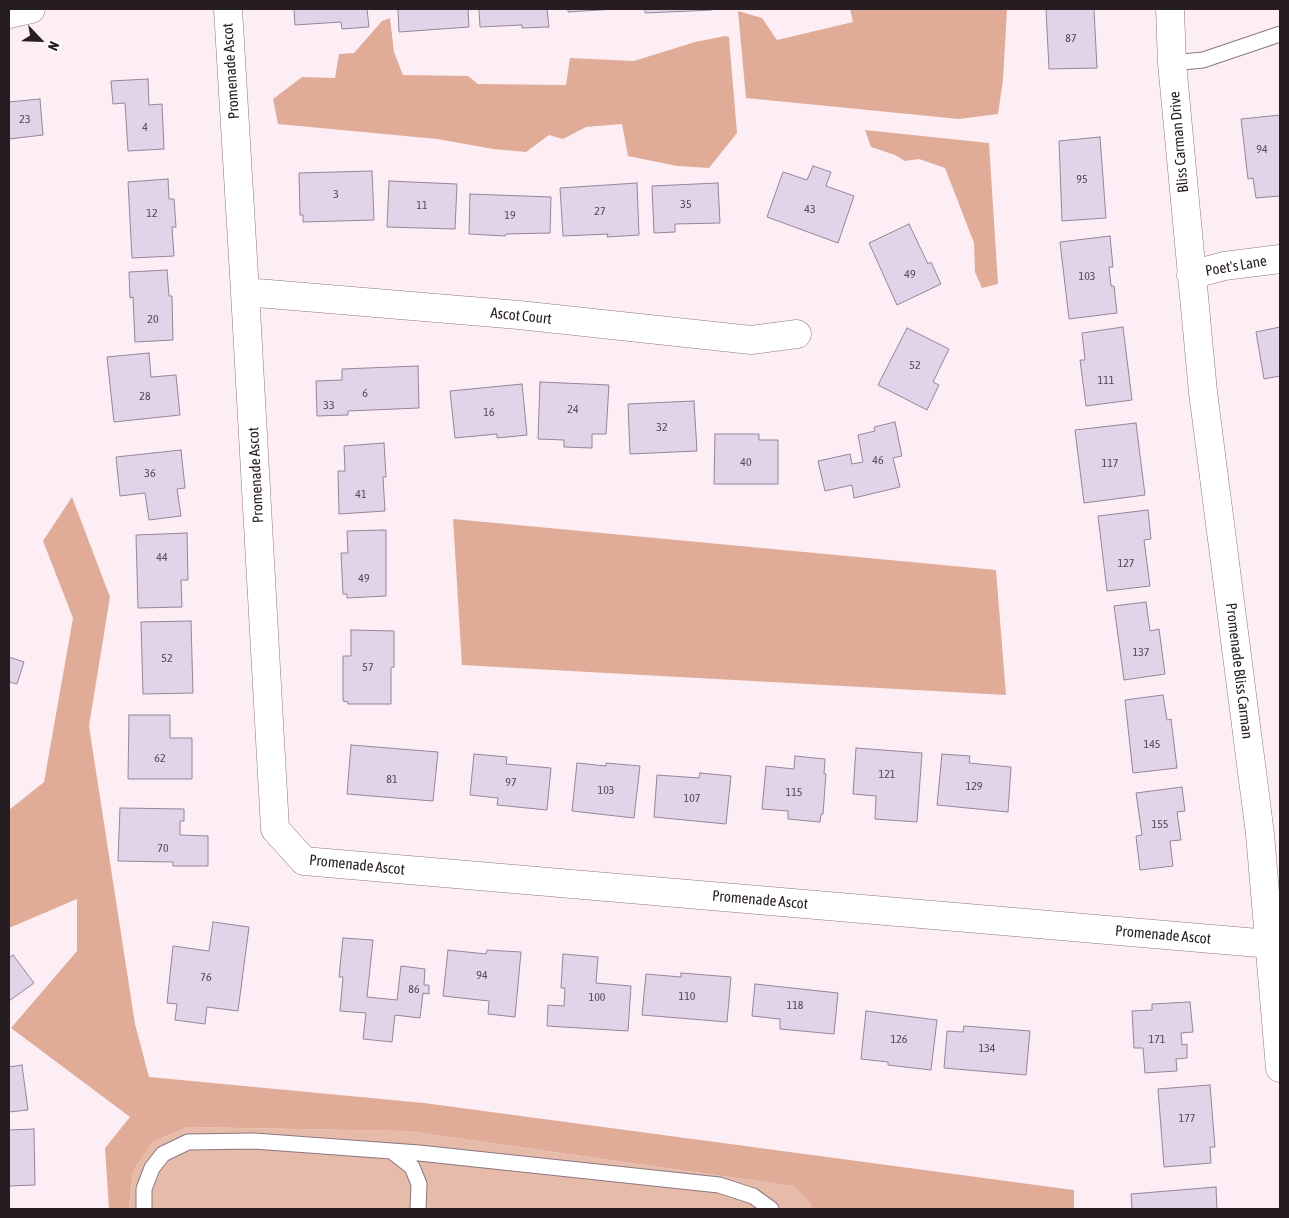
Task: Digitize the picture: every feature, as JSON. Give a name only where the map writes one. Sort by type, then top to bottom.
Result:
[{"type":"street","points":[[9,14],[31,9]]},
{"type":"street","name":"Promenade Ascot","points":[[228,9],[275,829],[304,861],[1270,944]]},
{"type":"street","name":"Bliss Carman Drive","points":[[1170,9],[1172,63],[1191,274]]},
{"type":"street","name":"Poet's Lane","points":[[1191,274],[1224,266],[1280,259]]},
{"type":"street","name":"Promenade Bliss Carman","points":[[1191,274],[1203,392],[1260,834],[1280,1068]]},
{"type":"street","name":"Ascot Court","points":[[245,292],[519,315],[751,340],[797,334]]},
{"type":"lane","points":[[1172,63],[1203,60],[1280,34]]},
{"type":"lane","points":[[144,1209],[144,1189],[152,1168],[163,1154],[188,1142],[254,1141],[447,1156],[719,1184],[753,1196],[771,1209]]},
{"type":"lane","points":[[394,1152],[412,1167],[418,1184],[418,1209]]},
{"type":"lane","points":[[418,1184],[423,1172],[432,1163],[447,1156]]},
{"type":"shaded area","points":[[850,9],[1007,9],[1003,80],[998,114],[959,119],[746,98],[738,11],[762,18],[777,40],[853,22]]},
{"type":"shaded area","points":[[390,18],[394,52],[403,75],[468,76],[478,84],[566,85],[570,58],[634,61],[695,42],[725,36],[729,37],[737,133],[709,168],[677,166],[628,156],[622,124],[586,127],[563,139],[549,135],[526,152],[493,149],[437,139],[278,124],[273,99],[302,77],[335,78],[339,54],[354,53],[382,21]]},
{"type":"shaded area","points":[[865,130],[989,143],[998,284],[982,288],[975,272],[974,243],[945,168],[919,159],[905,161],[895,155],[871,147]]},
{"type":"shaded area","points":[[72,497],[110,597],[89,726],[135,1024],[149,1077],[424,1103],[1074,1190],[1074,1209],[811,1209],[811,1204],[793,1186],[406,1131],[187,1127],[153,1142],[133,1171],[129,1209],[109,1209],[105,1148],[130,1117],[11,1028],[77,951],[77,899],[9,928],[9,810],[44,782],[73,618],[43,541]]},
{"type":"shaded area","points":[[453,519],[996,570],[1006,695],[462,665]]},
{"type":"shaded area","points":[[187,1127],[406,1131],[793,1186],[811,1204],[811,1209],[129,1209],[133,1171],[153,1142]]},
{"type":"building","points":[[294,9],[367,9],[369,27],[342,29],[341,22],[295,25]]},
{"type":"building","points":[[398,9],[468,9],[469,27],[399,32]]},
{"type":"building","points":[[479,9],[547,9],[549,27],[522,28],[522,25],[480,27]]},
{"type":"building","points":[[568,9],[615,9],[568,12]]},
{"type":"building","points":[[645,9],[712,9],[712,10],[645,13]]},
{"type":"building","points":[[1046,9],[1094,9],[1097,68],[1049,69]]},
{"type":"building","points":[[148,79],[149,105],[162,104],[164,149],[128,151],[125,103],[113,104],[111,81]]},
{"type":"building","points":[[40,99],[43,135],[9,139],[9,102]]},
{"type":"building","points":[[1280,115],[1280,196],[1256,198],[1253,178],[1248,179],[1241,119]]},
{"type":"building","points":[[1100,137],[1106,218],[1062,221],[1059,141]]},
{"type":"building","points":[[813,166],[831,172],[826,186],[854,196],[838,243],[767,217],[783,172],[807,180]]},
{"type":"building","points":[[372,171],[374,220],[303,222],[303,215],[300,215],[299,173]]},
{"type":"building","points":[[168,179],[169,199],[174,199],[176,227],[172,227],[174,256],[132,258],[128,182]]},
{"type":"building","points":[[389,181],[457,184],[455,229],[387,227]]},
{"type":"building","points":[[637,183],[639,235],[607,237],[608,234],[563,236],[560,188]]},
{"type":"building","points":[[718,183],[720,223],[675,224],[675,232],[654,233],[652,186]]},
{"type":"building","points":[[470,194],[551,197],[550,233],[506,234],[505,236],[469,234]]},
{"type":"building","points":[[909,224],[928,264],[931,262],[941,284],[897,305],[869,243]]},
{"type":"building","points":[[1110,236],[1113,267],[1109,267],[1111,286],[1114,286],[1117,313],[1069,319],[1060,242]]},
{"type":"building","points":[[167,270],[169,296],[172,296],[173,340],[135,342],[133,297],[130,298],[129,272]]},
{"type":"building","points":[[1123,327],[1132,400],[1086,406],[1080,360],[1085,360],[1082,333]]},
{"type":"building","points":[[1280,327],[1280,376],[1264,379],[1256,332]]},
{"type":"building","points":[[907,328],[949,349],[933,382],[939,385],[927,410],[878,385]]},
{"type":"building","points":[[149,353],[151,377],[176,375],[180,415],[114,422],[107,357]]},
{"type":"building","points":[[418,366],[419,408],[348,411],[348,415],[317,416],[316,381],[342,380],[342,369]]},
{"type":"building","points":[[540,382],[609,385],[606,434],[592,434],[592,448],[564,447],[564,440],[538,439]]},
{"type":"building","points":[[522,384],[527,435],[497,438],[497,434],[455,438],[450,391]]},
{"type":"building","points":[[694,401],[697,451],[630,454],[628,404]]},
{"type":"building","points":[[895,422],[902,456],[893,458],[900,487],[854,498],[852,485],[825,491],[818,461],[850,454],[852,464],[863,462],[858,435],[875,431],[874,427]]},
{"type":"building","points":[[1136,423],[1145,495],[1084,503],[1075,430]]},
{"type":"building","points":[[715,434],[759,434],[759,440],[778,440],[778,484],[714,484]]},
{"type":"building","points":[[384,443],[385,511],[339,514],[338,471],[345,471],[344,446]]},
{"type":"building","points":[[181,450],[185,488],[177,489],[181,516],[149,520],[145,493],[120,496],[116,457]]},
{"type":"building","points":[[1148,510],[1151,539],[1144,540],[1150,586],[1107,591],[1098,516]]},
{"type":"building","points":[[386,530],[386,596],[347,598],[347,594],[343,594],[341,553],[348,553],[347,531]]},
{"type":"building","points":[[187,533],[188,580],[181,580],[182,607],[138,608],[136,535]]},
{"type":"building","points":[[1146,602],[1150,631],[1159,629],[1165,674],[1124,680],[1114,606]]},
{"type":"building","points":[[191,621],[193,693],[143,694],[141,622]]},
{"type":"building","points":[[351,630],[394,631],[391,704],[348,704],[348,702],[343,701],[343,656],[351,656]]},
{"type":"building","points":[[9,657],[24,662],[17,684],[9,682]]},
{"type":"building","points":[[1163,695],[1167,720],[1171,719],[1177,768],[1133,773],[1125,700]]},
{"type":"building","points":[[129,715],[170,715],[170,738],[192,738],[192,779],[128,779]]},
{"type":"building","points":[[351,745],[438,752],[433,801],[347,794]]},
{"type":"building","points":[[856,748],[922,753],[917,822],[875,819],[876,796],[853,794]]},
{"type":"building","points":[[474,754],[507,757],[506,764],[551,768],[547,810],[497,805],[498,798],[470,795]]},
{"type":"building","points":[[942,754],[970,756],[969,763],[1011,767],[1008,812],[937,805]]},
{"type":"building","points":[[795,756],[825,759],[824,774],[826,774],[823,814],[821,814],[820,822],[788,819],[788,811],[762,809],[766,766],[794,769]]},
{"type":"building","points":[[577,763],[606,766],[606,763],[640,766],[634,818],[572,811]]},
{"type":"building","points":[[700,773],[731,776],[726,824],[654,817],[657,775],[699,778]]},
{"type":"building","points":[[1182,787],[1185,811],[1177,812],[1181,840],[1170,841],[1173,866],[1140,870],[1136,836],[1142,835],[1136,793]]},
{"type":"building","points":[[120,808],[184,809],[184,821],[180,821],[180,835],[208,836],[208,866],[173,866],[173,862],[118,861]]},
{"type":"building","points":[[213,922],[249,927],[238,1011],[207,1007],[205,1024],[175,1020],[177,1004],[167,1003],[173,946],[209,951]]},
{"type":"building","points":[[343,938],[373,940],[367,997],[397,1000],[401,966],[425,969],[424,985],[429,985],[429,994],[423,993],[420,1018],[395,1015],[392,1042],[363,1039],[366,1013],[340,1011],[343,977],[339,977]]},
{"type":"building","points":[[448,950],[486,954],[487,950],[521,952],[515,1017],[488,1014],[489,1001],[443,996]]},
{"type":"building","points":[[563,954],[598,957],[596,983],[631,986],[628,1031],[547,1026],[548,1005],[564,1006],[565,988],[561,988]]},
{"type":"building","points":[[13,955],[34,983],[9,1001],[9,958]]},
{"type":"building","points":[[681,973],[731,977],[727,1022],[642,1015],[646,974],[681,977]]},
{"type":"building","points":[[755,984],[838,993],[834,1034],[780,1029],[780,1019],[752,1016]]},
{"type":"building","points":[[1190,1002],[1193,1032],[1181,1033],[1182,1045],[1187,1044],[1187,1058],[1176,1059],[1177,1071],[1145,1073],[1143,1048],[1134,1048],[1132,1011],[1152,1010],[1152,1004]]},
{"type":"building","points":[[866,1011],[937,1020],[931,1070],[888,1065],[888,1062],[861,1059]]},
{"type":"building","points":[[964,1026],[1030,1031],[1026,1075],[944,1068],[947,1031],[963,1032]]},
{"type":"building","points":[[22,1065],[28,1110],[9,1112],[9,1067]]},
{"type":"building","points":[[1210,1085],[1215,1147],[1210,1147],[1211,1163],[1164,1167],[1158,1089]]},
{"type":"building","points":[[34,1129],[35,1185],[9,1186],[9,1130]]},
{"type":"building","points":[[1216,1187],[1217,1209],[1132,1209],[1131,1194]]}]
